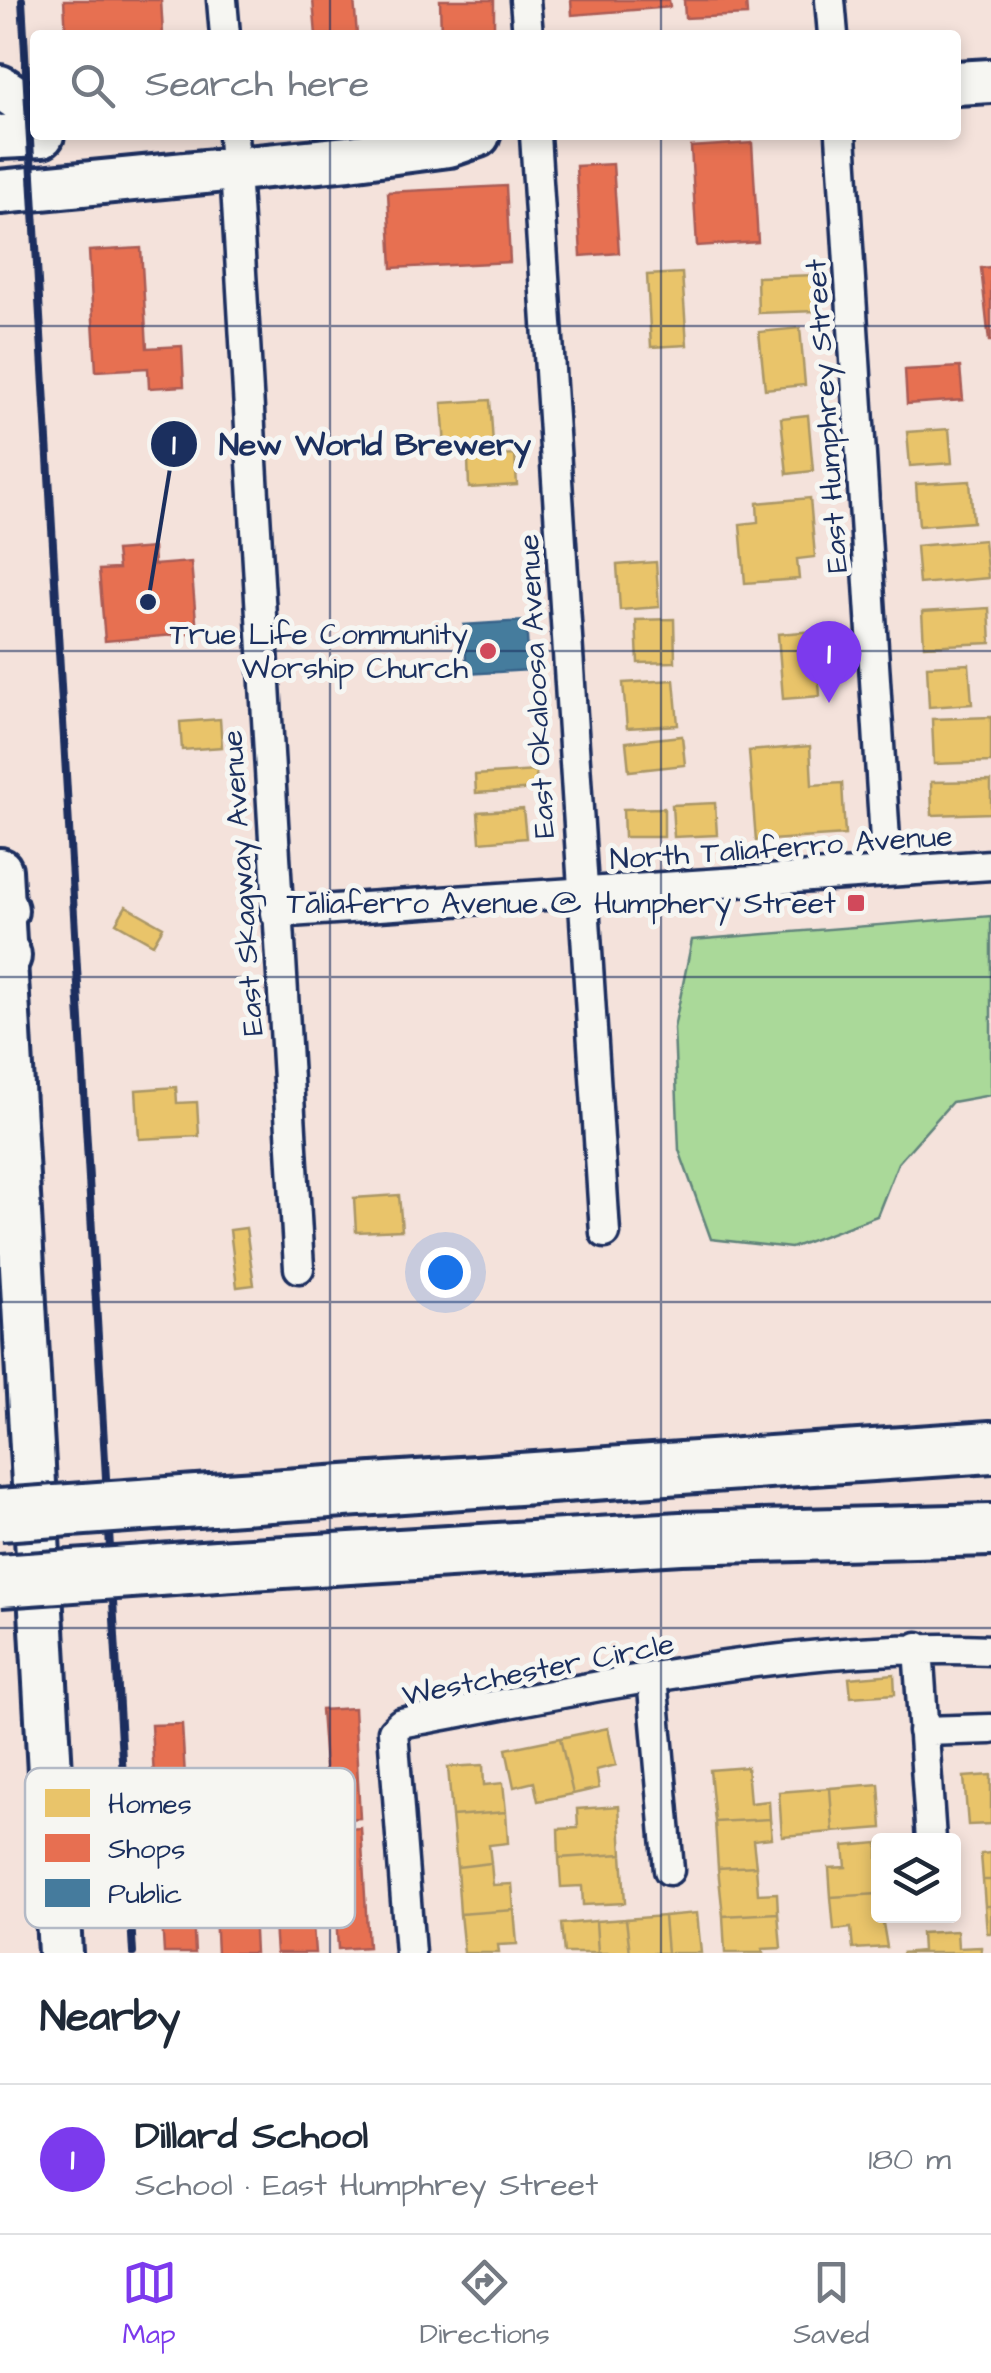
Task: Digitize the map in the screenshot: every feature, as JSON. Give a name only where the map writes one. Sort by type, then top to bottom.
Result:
[{"type":"highway","points":[[0,1514],[991,1446]]},
{"type":"highway","points":[[0,1581],[681,1538],[991,1530]]},
{"type":"main road","points":[[961,83],[991,81]]},
{"type":"main road","points":[[0,87],[30,107]]},
{"type":"main road","points":[[0,137],[30,136]]},
{"type":"main road","points":[[0,192],[232,153],[449,144],[462,140]]},
{"type":"main road","points":[[1,920],[49,1768]]},
{"type":"main road","points":[[59,1928],[60,1953]]},
{"type":"street","points":[[222,0],[225,30]]},
{"type":"street","points":[[525,0],[528,30]]},
{"type":"street","points":[[830,0],[833,30]]},
{"type":"street","name":"East Okaloosa Avenue","points":[[535,140],[604,1233]]},
{"type":"street","name":"East Humphrey Street","points":[[841,140],[887,872]]},
{"type":"street","name":"East Skagway Avenue","points":[[232,153],[300,1268]]},
{"type":"street","name":"North Taliaferro Avenue","points":[[276,913],[991,865]]},
{"type":"street","points":[[918,1647],[931,1833]]},
{"type":"street","name":"Westchester Circle","points":[[410,1953],[393,1731],[401,1723],[652,1677],[918,1647],[991,1650]]},
{"type":"street","points":[[652,1677],[669,1870]]},
{"type":"street","points":[[924,1731],[991,1728]]},
{"type":"green space","points":[[991,916],[991,1095],[952,1102],[898,1163],[877,1216],[791,1248],[711,1239],[679,1150],[674,1028],[692,940]]},
{"type":"building: Homes","points":[[682,273],[687,345],[651,347],[647,275]]},
{"type":"building: Homes","points":[[816,275],[817,311],[758,313],[757,277]]},
{"type":"building: Homes","points":[[800,328],[805,385],[765,389],[759,332]]},
{"type":"building: Homes","points":[[490,400],[493,444],[445,447],[442,403]]},
{"type":"building: Homes","points":[[808,415],[813,471],[787,474],[781,418]]},
{"type":"building: Homes","points":[[949,429],[952,463],[910,466],[907,432]]},
{"type":"building: Homes","points":[[515,455],[517,485],[469,488],[468,458]]},
{"type":"building: Homes","points":[[970,481],[973,522],[919,526],[916,484]]},
{"type":"building: Homes","points":[[810,498],[815,557],[797,559],[799,579],[745,583],[740,524],[758,522],[757,503]]},
{"type":"building: Homes","points":[[984,540],[988,578],[919,584],[916,546]]},
{"type":"building: Homes","points":[[656,562],[659,607],[620,610],[617,565]]},
{"type":"building: Homes","points":[[989,608],[991,643],[924,646],[922,612]]},
{"type":"building: Homes","points":[[674,619],[675,662],[638,663],[636,620]]},
{"type":"building: Homes","points":[[815,631],[820,696],[783,699],[778,634]]},
{"type":"building: Homes","points":[[969,664],[972,704],[929,707],[927,666]]},
{"type":"building: Homes","points":[[674,680],[678,725],[627,728],[623,683]]},
{"type":"building: Homes","points":[[991,717],[991,762],[934,764],[932,719]]},
{"type":"building: Homes","points":[[220,719],[222,747],[182,750],[180,722]]},
{"type":"building: Homes","points":[[682,736],[685,765],[629,771],[626,742]]},
{"type":"building: Homes","points":[[810,746],[812,785],[842,783],[845,835],[756,841],[749,751]]},
{"type":"building: Homes","points":[[536,771],[537,789],[476,793],[475,775]]},
{"type":"building: Homes","points":[[991,781],[991,813],[932,815],[931,782]]},
{"type":"building: Homes","points":[[715,803],[717,835],[674,837],[672,805]]},
{"type":"building: Homes","points":[[664,808],[664,837],[624,837],[623,809]]},
{"type":"building: Homes","points":[[523,809],[526,838],[480,842],[478,812]]},
{"type":"building: Homes","points":[[126,906],[163,927],[153,944],[116,923]]},
{"type":"building: Homes","points":[[176,1087],[177,1103],[197,1102],[199,1136],[139,1139],[136,1090]]},
{"type":"building: Homes","points":[[399,1195],[402,1230],[356,1232],[354,1198]]},
{"type":"building: Homes","points":[[246,1228],[254,1285],[237,1287],[230,1230]]},
{"type":"building: Homes","points":[[894,1674],[895,1694],[851,1697],[849,1678]]},
{"type":"building: Homes","points":[[608,1728],[616,1765],[596,1770],[599,1788],[573,1794],[560,1738]]},
{"type":"building: Homes","points":[[560,1738],[573,1794],[538,1801],[534,1782],[514,1787],[506,1749]]},
{"type":"building: Homes","points":[[483,1765],[484,1785],[503,1783],[506,1812],[452,1816],[448,1767]]},
{"type":"building: Homes","points":[[747,1767],[750,1803],[769,1801],[770,1819],[715,1822],[710,1770]]},
{"type":"building: Homes","points":[[991,1775],[991,1824],[968,1825],[964,1777]]},
{"type":"building: Homes","points":[[879,1784],[882,1828],[833,1832],[830,1788]]},
{"type":"building: Homes","points":[[830,1788],[833,1832],[782,1836],[779,1792]]},
{"type":"building: Homes","points":[[619,1806],[622,1854],[559,1858],[558,1829],[578,1828],[577,1809]]},
{"type":"building: Homes","points":[[506,1812],[508,1843],[489,1845],[491,1863],[457,1867],[452,1816]]},
{"type":"building: Homes","points":[[770,1819],[772,1838],[753,1840],[756,1866],[718,1868],[715,1822]]},
{"type":"building: Homes","points":[[871,1844],[871,1894],[831,1897],[829,1868],[846,1867],[844,1846]]},
{"type":"building: Homes","points":[[991,1853],[991,1880],[983,1880],[981,1854]]},
{"type":"building: Homes","points":[[622,1854],[625,1903],[583,1905],[582,1886],[561,1887],[559,1858]]},
{"type":"building: Homes","points":[[491,1863],[493,1885],[512,1884],[514,1910],[460,1914],[457,1867]]},
{"type":"building: Homes","points":[[756,1866],[758,1894],[777,1893],[778,1913],[723,1916],[718,1868]]},
{"type":"building: Homes","points":[[983,1880],[991,1880],[991,1906],[985,1906]]},
{"type":"building: Homes","points":[[871,1894],[871,1923],[883,1923],[887,1947],[853,1949],[851,1928],[834,1930],[831,1897]]},
{"type":"building: Homes","points":[[985,1906],[991,1906],[991,1933],[987,1933]]},
{"type":"building: Homes","points":[[514,1910],[517,1944],[498,1945],[499,1953],[464,1953],[460,1914]]},
{"type":"building: Homes","points":[[697,1913],[701,1953],[667,1953],[664,1916]]},
{"type":"building: Homes","points":[[778,1913],[781,1948],[762,1949],[763,1953],[725,1953],[723,1916]]},
{"type":"building: Homes","points":[[664,1916],[667,1953],[630,1953],[626,1919]]},
{"type":"building: Homes","points":[[626,1919],[630,1953],[598,1953],[596,1921]]},
{"type":"building: Homes","points":[[596,1921],[598,1953],[564,1953],[561,1924]]},
{"type":"building: Homes","points":[[957,1931],[958,1948],[981,1947],[981,1953],[901,1953],[922,1951],[921,1933]]},
{"type":"building: Shops","points":[[64,0],[161,0],[163,30],[66,30]]},
{"type":"building: Shops","points":[[313,0],[354,0],[357,30],[316,30]]},
{"type":"building: Shops","points":[[440,0],[494,0],[494,30],[441,30]]},
{"type":"building: Shops","points":[[571,0],[669,0],[670,7],[572,15]]},
{"type":"building: Shops","points":[[684,0],[746,0],[747,15],[685,18]]},
{"type":"building: Shops","points":[[752,143],[758,242],[697,246],[691,147]]},
{"type":"building: Shops","points":[[613,164],[619,253],[581,256],[576,166]]},
{"type":"building: Shops","points":[[506,186],[510,262],[392,268],[388,192]]},
{"type":"building: Shops","points":[[141,248],[147,348],[182,346],[184,386],[149,388],[148,368],[96,371],[89,251]]},
{"type":"building: Shops","points":[[991,267],[991,341],[989,341],[981,268]]},
{"type":"building: Shops","points":[[960,367],[963,400],[907,404],[905,370]]},
{"type":"building: Shops","points":[[153,548],[154,565],[191,562],[197,633],[105,641],[99,570],[118,569],[116,551]]},
{"type":"building: Shops","points":[[354,1708],[360,1818],[355,1818],[355,1768],[325,1768],[321,1710]]},
{"type":"building: Shops","points":[[182,1724],[184,1768],[153,1768],[151,1725]]},
{"type":"building: Shops","points":[[355,1828],[361,1828],[368,1947],[338,1949],[337,1928],[355,1928]]},
{"type":"building: Shops","points":[[163,1928],[194,1928],[195,1953],[164,1953]]},
{"type":"building: Shops","points":[[216,1928],[254,1928],[255,1953],[217,1953]]},
{"type":"building: Shops","points":[[274,1928],[313,1928],[315,1953],[276,1953]]},
{"type":"building: Public","points":[[526,621],[529,670],[467,674],[464,625]]},
{"type":"railway","points":[[22,0],[122,1768]]},
{"type":"railway","points":[[132,1928],[133,1953]]},
{"type":"place","name":"New World Brewery","points":[[148,602]]},
{"type":"place","name":"True Life Community Worship Church","points":[[488,651]]},
{"type":"place","name":"Dillard School","points":[[829,703]]},
{"type":"place","name":"Taliaferro Avenue @ Humphery Street","points":[[856,903]]}]
